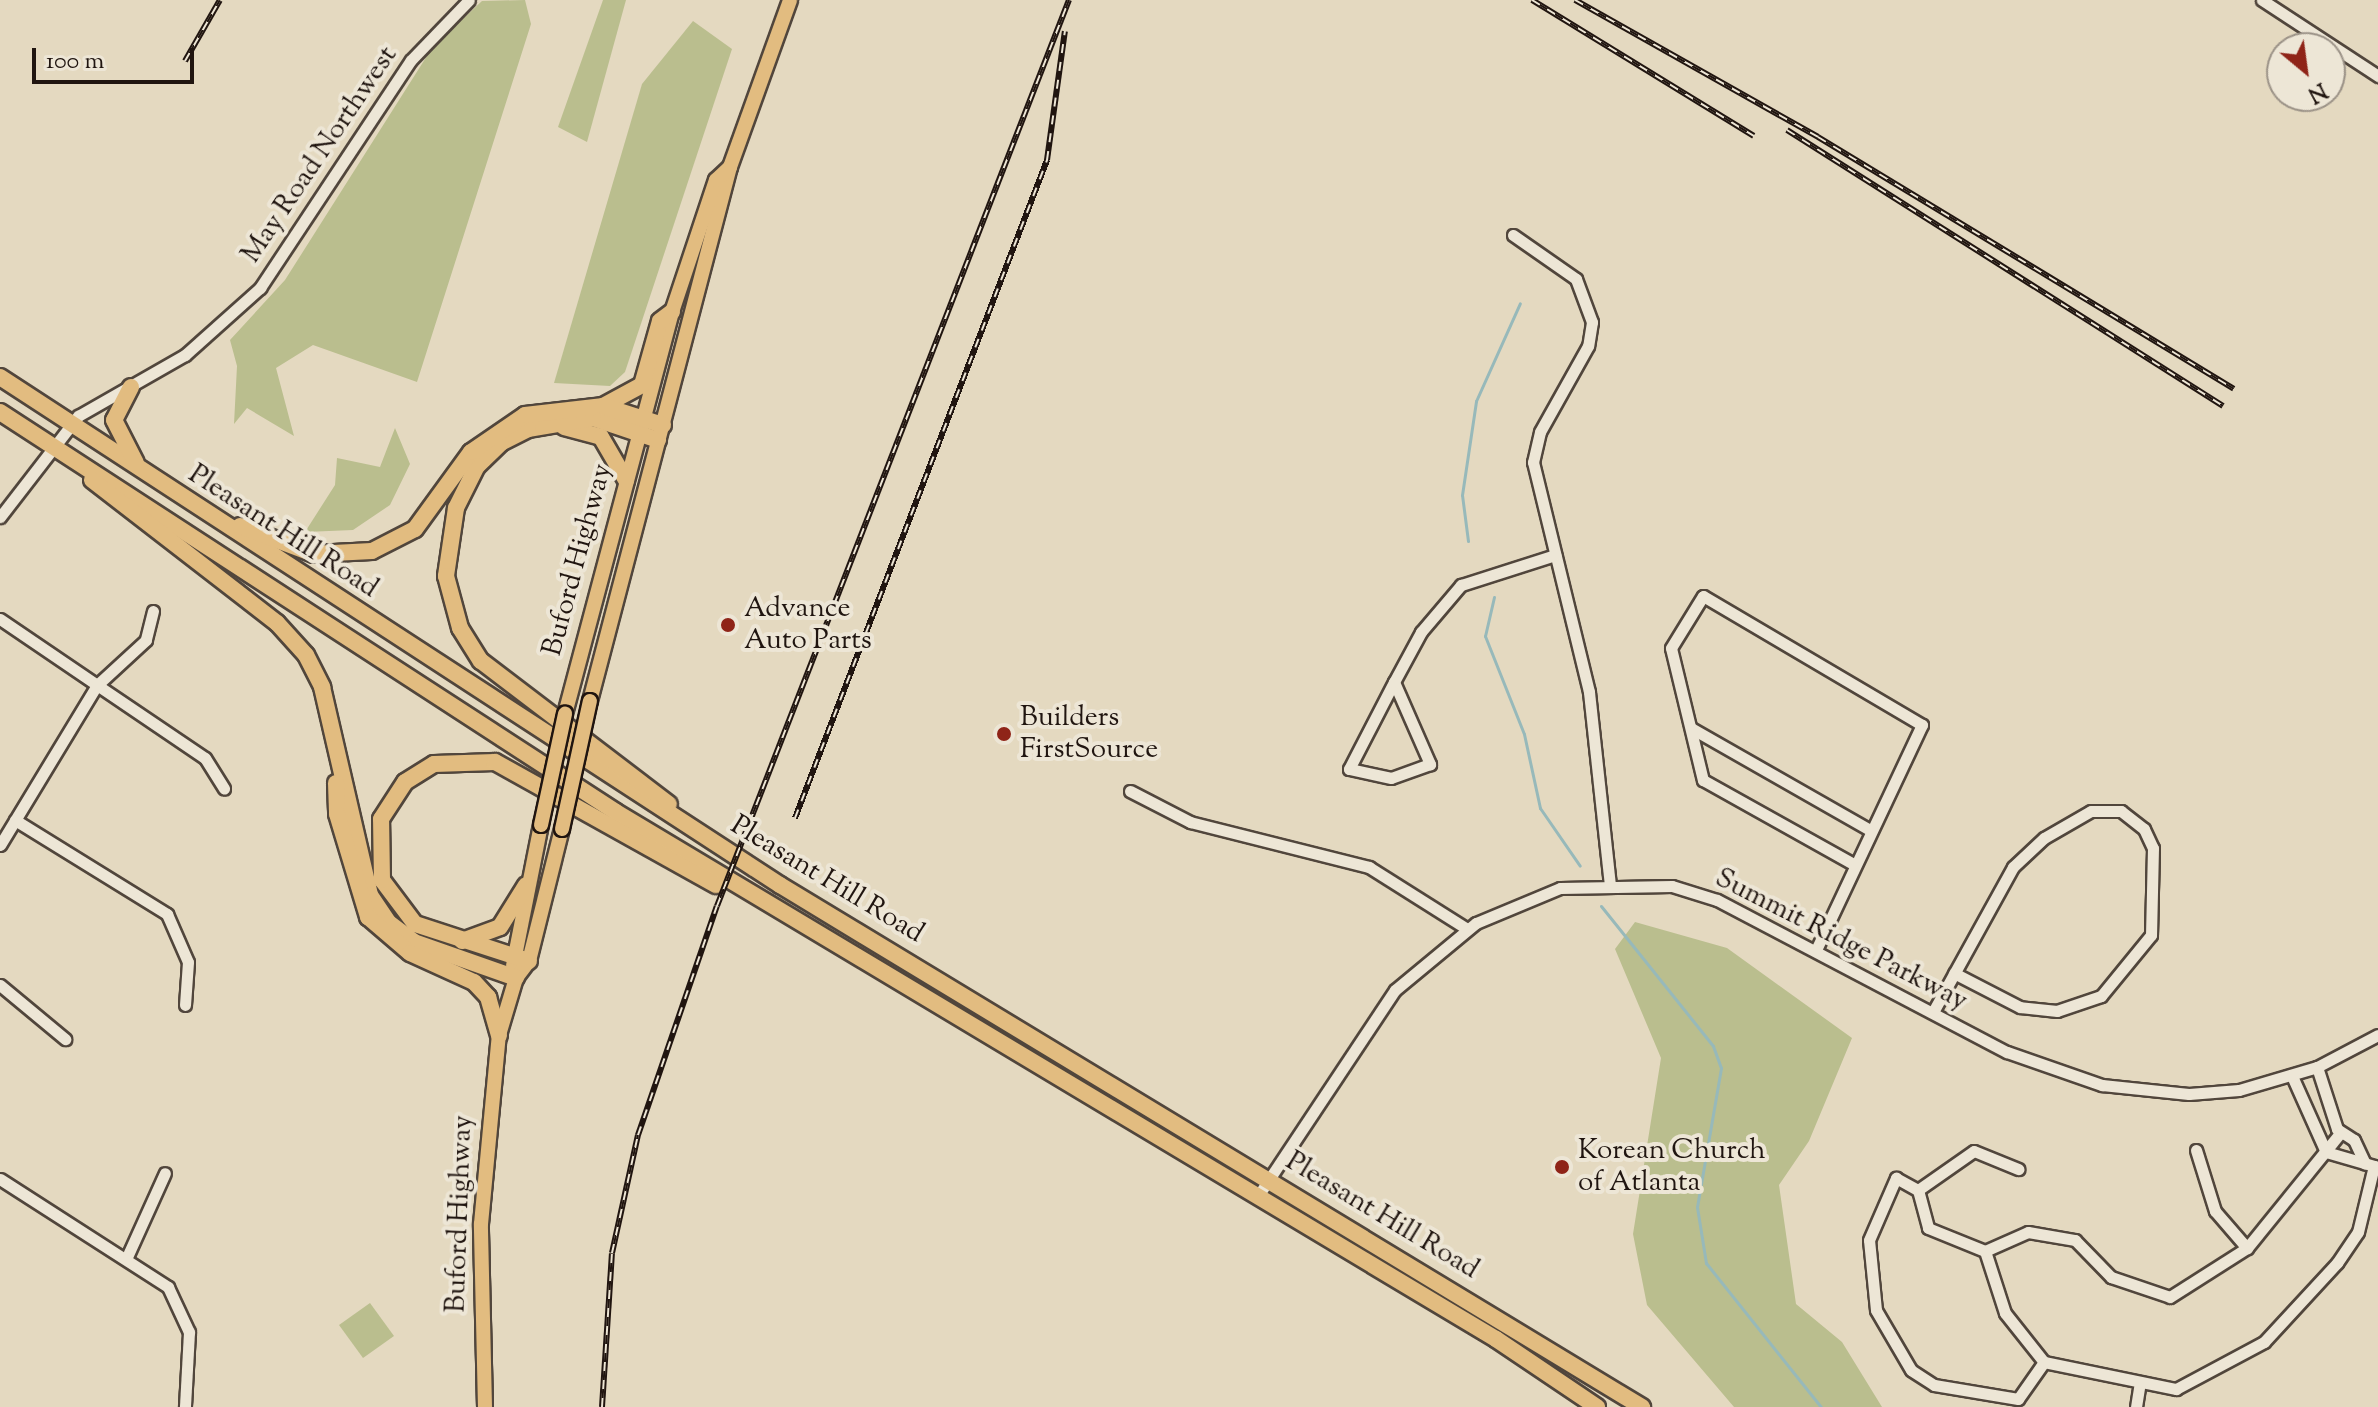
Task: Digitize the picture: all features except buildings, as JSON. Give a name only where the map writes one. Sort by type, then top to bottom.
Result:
[{"type":"highway","points":[[603,406],[642,385],[660,321],[672,312]]},
{"type":"highway","name":"Pleasant Hill Road","points":[[0,377],[780,885],[1642,1407]]},
{"type":"highway","points":[[131,387],[114,420],[144,473]]},
{"type":"highway","points":[[201,510],[314,554],[372,551],[415,529],[497,429],[556,406],[603,406],[643,418],[660,433]]},
{"type":"highway","name":"Pleasant Hill Road","points":[[0,412],[817,936],[1258,1196],[1597,1407]]},
{"type":"highway","points":[[660,433],[638,435],[593,418],[528,429],[477,466],[456,508],[446,576],[460,628],[481,661],[780,885]]},
{"type":"highway","points":[[456,508],[507,448],[562,426],[601,437],[626,480]]},
{"type":"highway","points":[[52,445],[277,623],[317,676],[335,737],[370,895],[389,923],[414,942],[516,978]]},
{"type":"highway","points":[[335,737],[337,814],[368,917],[410,953],[474,982],[488,997],[499,1035]]},
{"type":"highway","points":[[529,961],[460,942],[415,924],[393,903],[376,854],[381,819],[405,782],[457,760],[495,762],[817,936]]},
{"type":"highway","points":[[460,942],[500,927],[526,885]]},
{"type":"main road","name":"Buford Highway","points":[[485,1407],[481,1224],[499,1035],[516,978],[529,961],[590,701],[730,167],[790,0]]},
{"type":"main road","name":"Buford Highway","points":[[516,978],[510,956],[569,696],[672,312],[716,180],[730,167]]},
{"type":"street","name":"May Road Northwest","points":[[0,517],[52,445],[71,425],[185,355],[260,288],[411,60],[469,0]]},
{"type":"street","points":[[2262,0],[2378,76]]},
{"type":"street","points":[[1513,235],[1576,279],[1592,322],[1588,346],[1540,432],[1533,462],[1589,692],[1610,885]]},
{"type":"street","points":[[1394,682],[1430,764],[1391,778],[1349,769],[1394,682],[1421,632],[1461,585],[1555,555]]},
{"type":"street","points":[[1816,950],[1853,864],[1922,725],[1703,596],[1671,648],[1703,780],[1853,864]]},
{"type":"street","points":[[0,845],[97,685],[146,640],[153,611]]},
{"type":"street","points":[[0,619],[205,758],[224,788]]},
{"type":"street","points":[[1691,728],[1870,830]]},
{"type":"street","points":[[1130,791],[1190,822],[1369,867],[1467,929]]},
{"type":"street","points":[[1933,1012],[1954,973],[2013,867],[2044,838],[2091,811],[2121,811],[2144,829],[2153,848],[2151,935],[2101,996],[2057,1011],[2020,1007],[1954,973]]},
{"type":"street","points":[[15,820],[167,914],[188,962],[185,1005]]},
{"type":"street","name":"Summit Ridge Parkway","points":[[1258,1196],[1395,990],[1467,929],[1560,888],[1672,886],[1717,900],[2053,1072],[2102,1085],[2189,1094],[2292,1076],[2317,1067],[2378,1035]]},
{"type":"street","points":[[0,985],[65,1039]]},
{"type":"street","points":[[2317,1067],[2341,1132],[2372,1166]]},
{"type":"street","points":[[2292,1076],[2326,1152],[2372,1166]]},
{"type":"street","points":[[2044,1362],[2018,1399],[1934,1385],[1911,1370],[1876,1310],[1869,1240],[1896,1178],[1918,1190],[1928,1228],[1985,1251],[2028,1232],[2075,1240],[2111,1277],[2170,1297],[2247,1248],[2341,1132]]},
{"type":"street","points":[[2196,1150],[2215,1211],[2247,1248]]},
{"type":"street","points":[[1918,1190],[1974,1151],[2018,1169]]},
{"type":"street","points":[[1985,1251],[2005,1313],[2044,1362],[2139,1387],[2176,1389],[2203,1380],[2264,1342],[2358,1232],[2372,1166]]},
{"type":"street","points":[[127,1257],[165,1173]]},
{"type":"street","points":[[0,1179],[127,1257],[168,1287],[186,1317],[185,1407]]},
{"type":"street","points":[[2136,1407],[2139,1387]]},
{"type":"green space","points":[[525,0],[531,24],[417,382],[313,345],[276,368],[294,436],[247,408],[234,424],[237,366],[230,340],[285,280],[432,48],[482,1]]},
{"type":"green space","points":[[603,0],[626,0],[587,142],[558,127]]},
{"type":"green space","points":[[693,21],[732,49],[625,372],[610,386],[554,383],[642,84]]},
{"type":"green space","points":[[395,428],[410,464],[390,505],[353,530],[305,532],[335,485],[337,458],[380,467]]},
{"type":"green space","points":[[1635,922],[1727,948],[1852,1038],[1809,1141],[1779,1185],[1796,1304],[1842,1342],[1882,1407],[1734,1407],[1647,1305],[1633,1234],[1661,1058],[1615,949]]},
{"type":"green space","points":[[370,1303],[394,1336],[363,1358],[339,1325]]},
{"type":"waterway","points":[[1468,541],[1462,495],[1476,401],[1520,303]]},
{"type":"waterway","points":[[1494,597],[1485,636],[1524,734],[1540,808],[1580,866]]},
{"type":"waterway","points":[[1601,906],[1713,1046],[1721,1068],[1697,1207],[1706,1263],[1821,1407]]},
{"type":"railway","points":[[185,61],[220,0]]},
{"type":"railway","points":[[602,1407],[612,1253],[638,1135],[717,906],[1069,0]]},
{"type":"railway","points":[[1532,0],[1754,136]]},
{"type":"railway","points":[[1575,0],[1818,137],[2234,389]]},
{"type":"railway","points":[[795,818],[1047,160],[1065,31]]},
{"type":"railway","points":[[1787,130],[2223,406]]},
{"type":"place","name":"Advance Auto Parts","points":[[728,625]]},
{"type":"place","name":"Builders FirstSource","points":[[1004,734]]},
{"type":"place","name":"Korean Church of Atlanta","points":[[1562,1167]]}]
